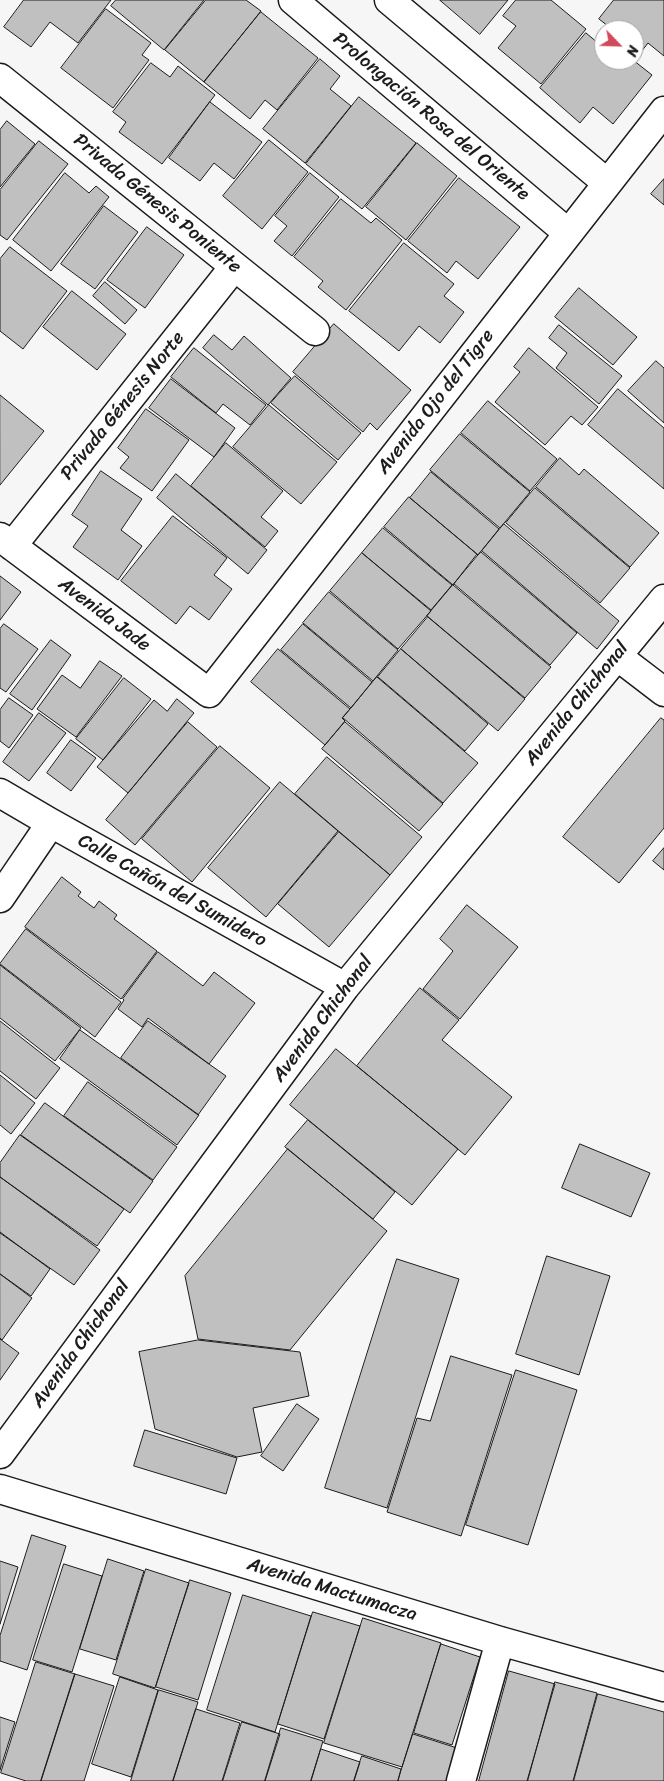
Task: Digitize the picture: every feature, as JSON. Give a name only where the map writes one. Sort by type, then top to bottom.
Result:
[{"type":"street","name":"Prolongación Rosa del Oriente","points":[[293,0],[568,233]]},
{"type":"street","points":[[389,0],[607,184]]},
{"type":"street","name":"Privada Génesis Poniente","points":[[0,78],[314,331]]},
{"type":"street","name":"Avenida Ojo del Tigre","points":[[209,693],[664,111]]},
{"type":"street","name":"Privada Génesis Norte","points":[[6,542],[234,267]]},
{"type":"street","name":"Avenida Jade","points":[[6,542],[209,693]]},
{"type":"street","name":"Avenida Chichonal","points":[[0,1454],[345,987],[664,599]]},
{"type":"street","points":[[617,656],[664,692]]},
{"type":"street","name":"Calle Cañón del Sumidero","points":[[0,793],[50,823],[345,987]]},
{"type":"street","points":[[0,898],[50,823]]},
{"type":"street","name":"Avenida Mactumacza","points":[[0,1490],[500,1641],[664,1687]]},
{"type":"street","points":[[461,1781],[500,1641]]},
{"type":"building","points":[[24,0],[111,0],[78,43],[50,22],[31,47],[4,27]]},
{"type":"building","points":[[116,0],[204,0],[164,50],[111,6]]},
{"type":"building","points":[[206,0],[246,0],[261,11],[204,82],[165,50]]},
{"type":"building","points":[[440,0],[508,0],[480,34]]},
{"type":"building","points":[[516,0],[551,0],[586,29],[541,84],[498,48],[516,26],[503,16]]},
{"type":"building","points":[[614,0],[664,0],[664,56],[648,43],[644,48],[644,20],[599,19]]},
{"type":"building","points":[[106,9],[151,43],[142,55],[149,60],[113,108],[61,68]]},
{"type":"building","points":[[261,12],[318,58],[277,110],[265,100],[250,119],[204,82]]},
{"type":"building","points":[[586,33],[594,40],[594,70],[644,69],[652,75],[613,124],[593,107],[580,123],[540,88]]},
{"type":"building","points":[[320,59],[340,76],[330,89],[351,106],[305,163],[263,129]]},
{"type":"building","points":[[151,63],[170,77],[178,66],[215,95],[162,164],[119,132],[126,122],[113,112]]},
{"type":"building","points":[[359,97],[416,143],[362,209],[306,164]]},
{"type":"building","points":[[210,102],[262,142],[234,179],[214,163],[200,181],[169,158]]},
{"type":"building","points":[[7,121],[35,144],[0,187],[0,130]]},
{"type":"building","points":[[269,140],[308,172],[262,229],[223,196]]},
{"type":"building","points":[[39,141],[68,164],[7,240],[0,235],[0,190]]},
{"type":"building","points":[[417,143],[457,176],[406,240],[366,207]]},
{"type":"building","points":[[65,173],[89,193],[96,186],[109,197],[51,271],[13,240]]},
{"type":"building","points":[[310,173],[339,197],[292,256],[274,241],[287,226],[275,216]]},
{"type":"building","points":[[459,178],[520,227],[478,279],[456,261],[447,273],[408,241]]},
{"type":"building","points":[[664,179],[664,205],[651,194]]},
{"type":"building","points":[[341,199],[371,223],[376,218],[402,240],[346,310],[318,287],[323,281],[294,257]]},
{"type":"building","points":[[104,206],[138,232],[95,289],[61,264]]},
{"type":"building","points":[[147,227],[184,255],[145,308],[107,280]]},
{"type":"building","points":[[404,243],[454,284],[444,296],[464,312],[440,343],[419,326],[399,351],[349,311]]},
{"type":"building","points":[[10,247],[67,291],[23,349],[0,331],[0,259]]},
{"type":"building","points":[[105,282],[137,310],[125,324],[93,296]]},
{"type":"building","points":[[579,288],[637,337],[613,365],[555,317]]},
{"type":"building","points":[[72,291],[126,334],[97,370],[43,327]]},
{"type":"building","points":[[334,324],[411,390],[377,430],[370,423],[363,432],[293,372]]},
{"type":"building","points":[[559,325],[622,376],[599,404],[556,368],[567,353],[549,338]]},
{"type":"building","points":[[214,335],[232,350],[244,336],[291,378],[268,405],[203,348]]},
{"type":"building","points":[[194,348],[266,405],[250,425],[223,404],[216,413],[171,377]]},
{"type":"building","points":[[529,348],[598,407],[582,425],[571,416],[545,445],[495,402],[520,372],[514,367]]},
{"type":"building","points":[[656,361],[664,368],[664,423],[628,391]]},
{"type":"building","points":[[295,376],[361,433],[338,460],[271,403]]},
{"type":"building","points":[[171,379],[235,428],[214,457],[149,408]]},
{"type":"building","points":[[618,389],[664,428],[664,489],[588,425]]},
{"type":"building","points":[[0,395],[44,431],[0,485]]},
{"type":"building","points":[[488,401],[557,459],[530,491],[461,433]]},
{"type":"building","points":[[269,405],[337,462],[301,504],[233,447]]},
{"type":"building","points":[[146,409],[189,440],[152,491],[120,468],[129,457],[118,448]]},
{"type":"building","points":[[460,434],[530,492],[500,528],[430,470]]},
{"type":"building","points":[[226,443],[283,491],[261,517],[278,531],[265,547],[191,486]]},
{"type":"building","points":[[560,458],[579,475],[584,469],[659,533],[630,567],[536,487]]},
{"type":"building","points":[[101,471],[142,499],[121,530],[142,546],[118,580],[73,547],[88,526],[72,515]]},
{"type":"building","points":[[431,472],[499,529],[478,555],[410,498]]},
{"type":"building","points":[[176,474],[267,550],[248,574],[157,498]]},
{"type":"building","points":[[535,488],[630,568],[600,603],[506,523]]},
{"type":"building","points":[[409,497],[477,554],[453,585],[384,527]]},
{"type":"building","points":[[173,516],[227,558],[214,575],[232,589],[209,620],[190,606],[176,624],[121,581]]},
{"type":"building","points":[[504,524],[619,621],[597,649],[482,551]]},
{"type":"building","points":[[383,528],[452,585],[431,610],[362,553]]},
{"type":"building","points":[[481,552],[577,633],[550,665],[454,584]]},
{"type":"building","points":[[362,553],[431,611],[398,649],[330,591]]},
{"type":"building","points":[[0,576],[21,592],[0,620]]},
{"type":"building","points":[[453,585],[551,667],[525,698],[427,616]]},
{"type":"building","points":[[329,592],[398,650],[373,681],[303,623]]},
{"type":"building","points":[[428,617],[525,699],[498,731],[401,649]]},
{"type":"building","points":[[4,624],[38,649],[6,692],[0,688],[0,629]]},
{"type":"building","points":[[303,624],[372,682],[351,708],[281,650]]},
{"type":"building","points":[[51,640],[71,655],[32,710],[10,694]]},
{"type":"building","points":[[278,649],[350,709],[342,718],[345,721],[325,745],[251,682]]},
{"type":"building","points":[[401,649],[488,724],[465,751],[378,677]]},
{"type":"building","points":[[100,661],[122,676],[76,737],[37,709],[62,675],[80,688]]},
{"type":"building","points":[[377,677],[478,763],[443,803],[343,718]]},
{"type":"building","points":[[124,678],[151,699],[103,760],[76,739]]},
{"type":"building","points":[[9,698],[33,715],[9,748],[0,741],[0,710]]},
{"type":"building","points":[[177,699],[194,713],[128,793],[97,767],[154,700],[167,711]]},
{"type":"building","points":[[39,713],[66,733],[29,781],[3,762]]},
{"type":"building","points":[[661,718],[664,720],[664,828],[619,883],[563,837]]},
{"type":"building","points":[[188,722],[217,747],[135,845],[106,820]]},
{"type":"building","points":[[345,722],[443,804],[419,831],[322,749]]},
{"type":"building","points":[[71,740],[96,758],[71,791],[47,773]]},
{"type":"building","points":[[220,746],[270,788],[192,882],[142,839]]},
{"type":"building","points":[[327,757],[422,837],[390,875],[295,794]]},
{"type":"building","points":[[280,782],[338,831],[266,917],[208,868]]},
{"type":"building","points":[[339,832],[390,875],[329,947],[278,904]]},
{"type":"building","points":[[664,848],[664,870],[653,861]]},
{"type":"building","points":[[62,877],[81,892],[78,896],[94,908],[99,901],[117,915],[114,919],[157,951],[121,999],[25,927]]},
{"type":"building","points":[[467,905],[518,947],[460,1019],[423,989],[453,951],[440,939]]},
{"type":"building","points":[[26,929],[121,1002],[95,1037],[0,964]]},
{"type":"building","points":[[158,952],[203,986],[214,972],[255,1003],[209,1064],[148,1018],[142,1027],[118,1009],[123,999]]},
{"type":"building","points":[[0,965],[81,1028],[55,1061],[0,1018]]},
{"type":"building","points":[[420,988],[459,1020],[442,1040],[512,1097],[465,1155],[357,1066]]},
{"type":"building","points":[[0,1021],[60,1068],[36,1099],[0,1071]]},
{"type":"building","points":[[148,1021],[226,1076],[198,1115],[121,1058]]},
{"type":"building","points":[[80,1030],[199,1115],[177,1145],[60,1059]]},
{"type":"building","points":[[336,1049],[458,1149],[412,1205],[290,1105]]},
{"type":"building","points":[[0,1075],[35,1103],[11,1134],[0,1125]]},
{"type":"building","points":[[88,1082],[177,1147],[153,1180],[64,1116]]},
{"type":"building","points":[[45,1103],[153,1181],[130,1213],[21,1135]]},
{"type":"building","points":[[308,1120],[395,1192],[373,1219],[285,1147]]},
{"type":"building","points":[[20,1135],[124,1209],[97,1246],[0,1177],[0,1163]]},
{"type":"building","points":[[580,1144],[650,1173],[631,1217],[562,1188]]},
{"type":"building","points":[[288,1149],[387,1231],[290,1350],[198,1339],[185,1276]]},
{"type":"building","points":[[0,1177],[100,1250],[74,1285],[0,1233]]},
{"type":"building","points":[[0,1232],[50,1269],[31,1296],[0,1274]]},
{"type":"building","points":[[547,1256],[610,1276],[579,1375],[516,1354]]},
{"type":"building","points":[[397,1259],[459,1279],[387,1508],[325,1488]]},
{"type":"building","points":[[0,1274],[32,1298],[2,1340],[0,1338]]},
{"type":"building","points":[[0,1339],[19,1353],[0,1380]]},
{"type":"building","points":[[198,1340],[300,1352],[309,1396],[253,1408],[262,1452],[237,1457],[155,1429],[139,1352]]},
{"type":"building","points":[[451,1356],[512,1375],[461,1536],[387,1512],[417,1418],[430,1421]]},
{"type":"building","points":[[516,1370],[577,1390],[528,1545],[466,1525]]},
{"type":"building","points":[[297,1404],[319,1419],[283,1471],[261,1456]]},
{"type":"building","points":[[145,1430],[237,1458],[226,1494],[134,1466]]},
{"type":"building","points":[[32,1535],[66,1546],[27,1670],[0,1661],[0,1636]]},
{"type":"building","points":[[108,1559],[144,1571],[116,1660],[80,1649]]},
{"type":"building","points":[[0,1561],[18,1567],[0,1624]]},
{"type":"building","points":[[64,1564],[102,1576],[72,1672],[33,1660]]},
{"type":"building","points":[[146,1569],[189,1583],[155,1688],[113,1674]]},
{"type":"building","points":[[190,1580],[231,1593],[198,1700],[156,1687]]},
{"type":"building","points":[[243,1595],[311,1616],[275,1732],[207,1710]]},
{"type":"building","points":[[313,1612],[360,1626],[324,1739],[278,1724]]},
{"type":"building","points":[[363,1618],[441,1643],[402,1767],[324,1743]]},
{"type":"building","points":[[441,1644],[480,1657],[452,1745],[414,1733]]},
{"type":"building","points":[[36,1662],[75,1674],[41,1781],[26,1781],[1,1773]]},
{"type":"building","points":[[509,1671],[555,1684],[527,1781],[479,1781]]},
{"type":"building","points":[[75,1674],[114,1686],[84,1781],[41,1781]]},
{"type":"building","points":[[120,1677],[158,1690],[131,1777],[92,1764]]},
{"type":"building","points":[[555,1682],[597,1693],[573,1781],[528,1781]]},
{"type":"building","points":[[159,1690],[198,1702],[173,1781],[131,1781]]},
{"type":"building","points":[[598,1694],[664,1712],[664,1781],[574,1781]]},
{"type":"building","points":[[196,1709],[240,1723],[222,1781],[173,1781]]},
{"type":"building","points":[[0,1717],[15,1722],[0,1770]]},
{"type":"building","points":[[242,1722],[280,1734],[265,1781],[223,1781]]},
{"type":"building","points":[[281,1728],[323,1741],[311,1781],[265,1781]]},
{"type":"building","points":[[413,1734],[457,1748],[446,1781],[398,1781]]},
{"type":"building","points":[[321,1749],[360,1762],[354,1781],[311,1781]]},
{"type":"building","points":[[362,1756],[401,1769],[398,1781],[354,1781]]}]
